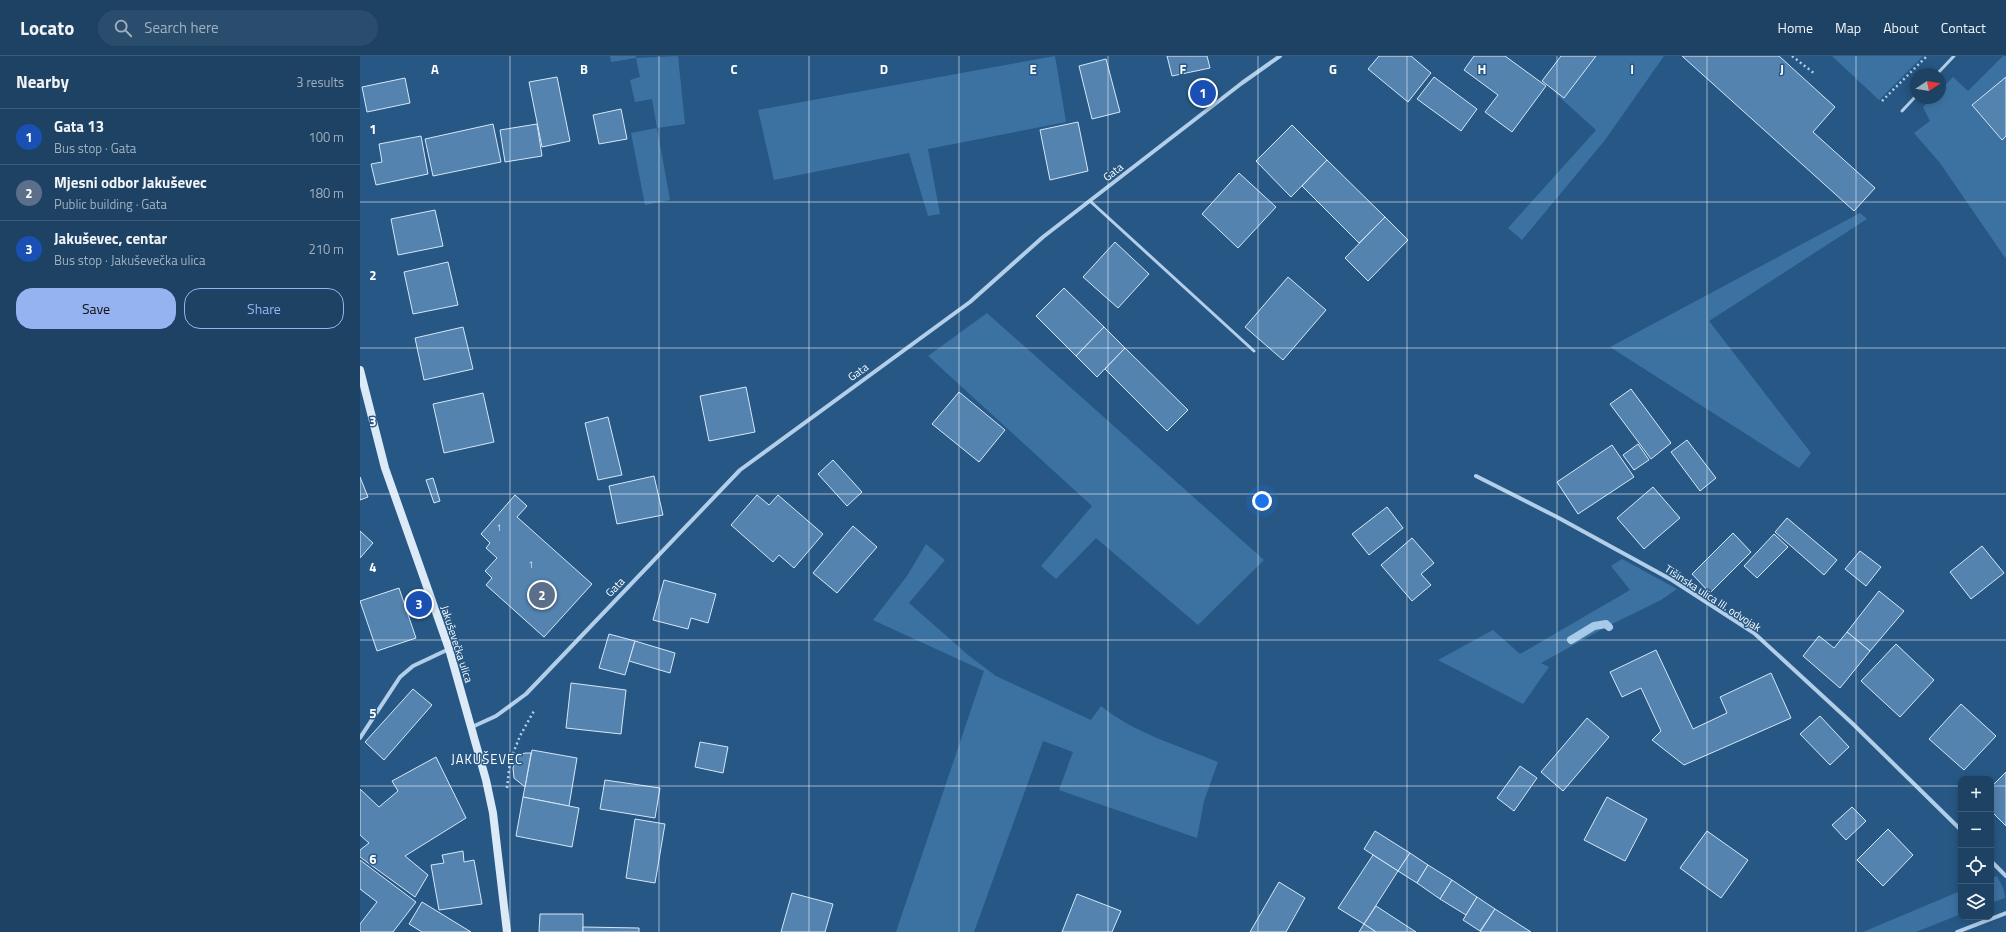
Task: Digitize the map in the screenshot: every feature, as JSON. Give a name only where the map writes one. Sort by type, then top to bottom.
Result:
[{"type":"main road","name":"Jakuševečka ulica","points":[[360,370],[385,468],[449,649],[471,728],[493,813],[507,932]]},
{"type":"street","name":"Gata","points":[[471,728],[496,716],[526,694],[740,470],[970,302],[1044,237],[1242,83],[1280,56]]},
{"type":"street","name":"Tišinska ulica III. odvojak","points":[[1476,476],[1557,517],[1672,580],[1754,634],[1853,724],[1958,827]]},
{"type":"street","points":[[360,738],[400,677],[413,666],[449,649]]},
{"type":"street","points":[[1994,864],[2006,876]]},
{"type":"street","points":[[1957,932],[2006,913]]},
{"type":"lane","points":[[1943,68],[1954,56]]},
{"type":"lane","points":[[1902,111],[1910,102]]},
{"type":"lane","points":[[1090,201],[1254,351]]},
{"type":"path","points":[[1792,56],[1815,74]]},
{"type":"path","points":[[1882,101],[1927,56]]},
{"type":"path","points":[[507,791],[510,761],[520,736],[537,706]]},
{"type":"shaded area","points":[[610,56],[636,56],[636,58],[611,62]]},
{"type":"shaded area","points":[[678,56],[685,124],[657,128],[652,99],[635,102],[630,80],[640,77],[636,58]]},
{"type":"shaded area","points":[[1055,56],[1066,122],[928,149],[940,214],[928,216],[909,153],[774,180],[758,110]]},
{"type":"shaded area","points":[[1587,56],[1664,56],[1605,140],[1522,240],[1508,228],[1596,130],[1555,93]]},
{"type":"shaded area","points":[[1832,56],[1923,56],[1879,100]]},
{"type":"shaded area","points":[[2003,56],[2006,56],[2006,78],[1972,105],[2001,140],[2006,136],[2006,259],[1940,163],[1914,133],[1930,121],[1923,107],[1926,104],[1946,104],[1946,84],[1953,77],[1968,91]]},
{"type":"shaded area","points":[[657,128],[670,200],[645,205],[631,133]]},
{"type":"shaded area","points":[[1860,213],[1867,219],[1709,321],[1811,453],[1799,468],[1610,347]]},
{"type":"shaded area","points":[[987,313],[1264,560],[1198,625],[1096,538],[1056,579],[1041,566],[1092,506],[928,356]]},
{"type":"shaded area","points":[[926,544],[945,560],[909,603],[968,655],[996,676],[1091,720],[1101,706],[1114,716],[1142,731],[1218,762],[1204,801],[1197,838],[1059,790],[1073,752],[1043,741],[974,932],[896,932],[984,671],[873,620],[907,576]]},
{"type":"shaded area","points":[[1622,559],[1677,589],[1661,600],[1606,627],[1541,663],[1549,667],[1523,704],[1438,660],[1493,630],[1520,654],[1630,590],[1611,566]]},
{"type":"shaded area","points":[[1997,876],[2003,888],[2005,898],[1994,902],[1994,884],[1994,877]]},
{"type":"shaded area","points":[[1958,892],[1958,915],[1916,932],[1863,932]]},
{"type":"building","points":[[1167,56],[1207,56],[1210,68],[1172,76]]},
{"type":"building","points":[[1379,56],[1411,56],[1431,73],[1408,102],[1368,69]]},
{"type":"building","points":[[1474,56],[1505,56],[1546,86],[1512,132],[1485,112],[1498,95],[1464,70]]},
{"type":"building","points":[[1561,56],[1596,56],[1564,98],[1542,81]]},
{"type":"building","points":[[1682,56],[1779,56],[1835,107],[1813,132],[1875,188],[1854,211]]},
{"type":"building","points":[[1106,59],[1120,112],[1092,119],[1079,66]]},
{"type":"building","points":[[557,77],[570,141],[542,147],[529,82]]},
{"type":"building","points":[[1434,77],[1477,109],[1461,131],[1417,99]]},
{"type":"building","points":[[2006,77],[2006,136],[2002,140],[1972,105]]},
{"type":"building","points":[[405,78],[410,103],[367,112],[362,87]]},
{"type":"building","points":[[621,109],[627,139],[599,144],[593,115]]},
{"type":"building","points":[[1078,122],[1088,171],[1050,180],[1040,130]]},
{"type":"building","points":[[493,124],[501,162],[433,176],[425,139]]},
{"type":"building","points":[[537,124],[542,156],[505,162],[500,130]]},
{"type":"building","points":[[1292,125],[1327,160],[1291,197],[1256,161]]},
{"type":"building","points":[[421,136],[428,174],[376,185],[371,164],[382,162],[379,144]]},
{"type":"building","points":[[1327,160],[1385,217],[1359,243],[1302,186]]},
{"type":"building","points":[[1239,173],[1276,207],[1238,248],[1202,214]]},
{"type":"building","points":[[435,210],[443,246],[398,255],[391,219]]},
{"type":"building","points":[[1385,217],[1408,240],[1368,281],[1345,258]]},
{"type":"building","points":[[1115,242],[1149,274],[1118,308],[1083,277]]},
{"type":"building","points":[[448,262],[458,305],[413,314],[404,272]]},
{"type":"building","points":[[1288,277],[1326,310],[1283,360],[1245,327]]},
{"type":"building","points":[[1064,288],[1104,327],[1076,356],[1036,316]]},
{"type":"building","points":[[463,327],[473,369],[424,380],[415,338]]},
{"type":"building","points":[[1104,327],[1125,348],[1097,377],[1076,356]]},
{"type":"building","points":[[1125,348],[1188,410],[1167,431],[1105,369]]},
{"type":"building","points":[[746,387],[755,432],[709,441],[700,396]]},
{"type":"building","points":[[1631,389],[1671,443],[1651,459],[1610,404]]},
{"type":"building","points":[[959,392],[1005,430],[979,462],[932,424]]},
{"type":"building","points":[[483,393],[494,442],[444,453],[433,404]]},
{"type":"building","points":[[608,417],[622,475],[598,480],[585,423]]},
{"type":"building","points":[[1687,440],[1716,478],[1700,491],[1671,452]]},
{"type":"building","points":[[1638,444],[1649,460],[1634,470],[1623,455]]},
{"type":"building","points":[[1612,445],[1634,477],[1578,514],[1557,482]]},
{"type":"building","points":[[833,460],[862,492],[847,506],[818,474]]},
{"type":"building","points":[[654,476],[663,515],[617,524],[609,486]]},
{"type":"building","points":[[360,477],[368,497],[360,500]]},
{"type":"building","points":[[433,478],[440,501],[434,503],[426,480]]},
{"type":"building","points":[[1653,487],[1680,518],[1644,549],[1617,518]]},
{"type":"building","points":[[515,495],[527,506],[517,517],[592,584],[544,637],[486,585],[492,578],[485,571],[497,558],[486,548],[490,543],[481,534]]},
{"type":"building","points":[[757,495],[769,505],[778,495],[823,534],[794,568],[779,555],[773,562],[731,525]]},
{"type":"building","points":[[1387,507],[1403,528],[1369,555],[1352,534]]},
{"type":"building","points":[[1787,518],[1837,560],[1824,575],[1775,532]]},
{"type":"building","points":[[853,526],[877,547],[837,593],[813,573]]},
{"type":"building","points":[[360,531],[373,543],[360,558]]},
{"type":"building","points":[[1733,533],[1751,552],[1710,593],[1692,574]]},
{"type":"building","points":[[1774,534],[1788,547],[1757,578],[1744,566]]},
{"type":"building","points":[[1412,538],[1434,563],[1421,574],[1431,585],[1412,601],[1381,565]]},
{"type":"building","points":[[1982,546],[2004,573],[1971,599],[1950,572]]},
{"type":"building","points":[[1860,551],[1881,567],[1866,586],[1845,569]]},
{"type":"building","points":[[664,580],[716,594],[708,623],[691,618],[688,629],[653,620]]},
{"type":"building","points":[[399,588],[416,638],[377,651],[360,601]]},
{"type":"building","points":[[1879,591],[1904,611],[1870,651],[1847,632]]},
{"type":"building","points":[[1847,632],[1870,651],[1840,688],[1803,656],[1819,636],[1834,648]]},
{"type":"building","points":[[609,634],[635,641],[625,675],[599,668]]},
{"type":"building","points":[[635,641],[675,653],[670,673],[629,661]]},
{"type":"building","points":[[1896,644],[1934,680],[1900,717],[1861,681]]},
{"type":"building","points":[[1656,650],[1693,729],[1727,713],[1720,697],[1771,673],[1791,718],[1684,765],[1652,740],[1661,731],[1641,688],[1622,697],[1610,672]]},
{"type":"building","points":[[571,683],[626,690],[621,734],[566,728]]},
{"type":"building","points":[[413,689],[432,705],[384,760],[365,742]]},
{"type":"building","points":[[1961,704],[1996,736],[1964,770],[1929,739]]},
{"type":"building","points":[[1820,716],[1849,747],[1830,765],[1800,734]]},
{"type":"building","points":[[1587,718],[1609,737],[1563,791],[1541,772]]},
{"type":"building","points":[[700,742],[728,747],[723,773],[695,767]]},
{"type":"building","points":[[532,750],[577,758],[569,806],[523,797]]},
{"type":"building","points":[[531,753],[525,787],[514,778],[513,768],[516,759],[520,754]]},
{"type":"building","points":[[436,757],[466,818],[405,856],[428,875],[415,897],[360,857],[360,850],[369,843],[360,835],[360,789],[379,807],[398,791],[392,781]]},
{"type":"building","points":[[1520,766],[1537,778],[1514,811],[1497,798]]},
{"type":"building","points":[[2006,772],[2006,826],[1994,814],[1994,784]]},
{"type":"building","points":[[605,780],[660,788],[655,818],[600,809]]},
{"type":"building","points":[[523,797],[579,808],[572,847],[516,836]]},
{"type":"building","points":[[1607,797],[1647,819],[1625,861],[1584,840]]},
{"type":"building","points":[[1852,807],[1866,821],[1846,840],[1832,825]]},
{"type":"building","points":[[635,819],[665,824],[655,883],[626,878]]},
{"type":"building","points":[[1888,829],[1913,855],[1883,886],[1857,860]]},
{"type":"building","points":[[1375,831],[1410,853],[1398,871],[1364,849]]},
{"type":"building","points":[[1707,831],[1748,860],[1721,898],[1680,868]]},
{"type":"building","points":[[463,851],[464,862],[474,860],[482,904],[439,910],[431,865],[444,863],[442,855]]},
{"type":"building","points":[[1410,853],[1428,865],[1417,883],[1398,871]]},
{"type":"building","points":[[1373,855],[1398,871],[1364,924],[1338,908]]},
{"type":"building","points":[[360,860],[416,902],[393,932],[360,932],[360,924],[377,902],[360,889]]},
{"type":"building","points":[[1428,865],[1452,880],[1440,899],[1417,883]]},
{"type":"building","points":[[1452,880],[1477,897],[1466,915],[1440,899]]},
{"type":"building","points":[[1279,882],[1305,898],[1286,932],[1250,932]]},
{"type":"building","points":[[792,893],[833,904],[825,932],[781,932]]},
{"type":"building","points":[[1077,894],[1121,911],[1112,932],[1062,932]]},
{"type":"building","points":[[1477,897],[1495,909],[1480,931],[1463,920]]},
{"type":"building","points":[[422,902],[471,932],[422,932],[409,924]]},
{"type":"building","points":[[1376,906],[1416,932],[1376,932],[1364,924]]},
{"type":"building","points":[[1495,909],[1531,932],[1480,932]]},
{"type":"building","points":[[540,914],[583,914],[583,932],[539,932]]},
{"type":"building","points":[[1364,924],[1376,932],[1359,932]]},
{"type":"building","points":[[583,927],[639,928],[639,932],[583,932]]},
{"type":"waterway","points":[[1571,640],[1594,626],[1606,624],[1609,627]]},
{"type":"place","name":"Gata 13","points":[[1203,93]]},
{"type":"place","name":"Mjesni odbor Jakuševec","points":[[542,595]]},
{"type":"place","name":"Jakuševec, centar","points":[[419,604]]},
{"type":"district","name":"JAKUŠEVEC","points":[[487,759]]}]
